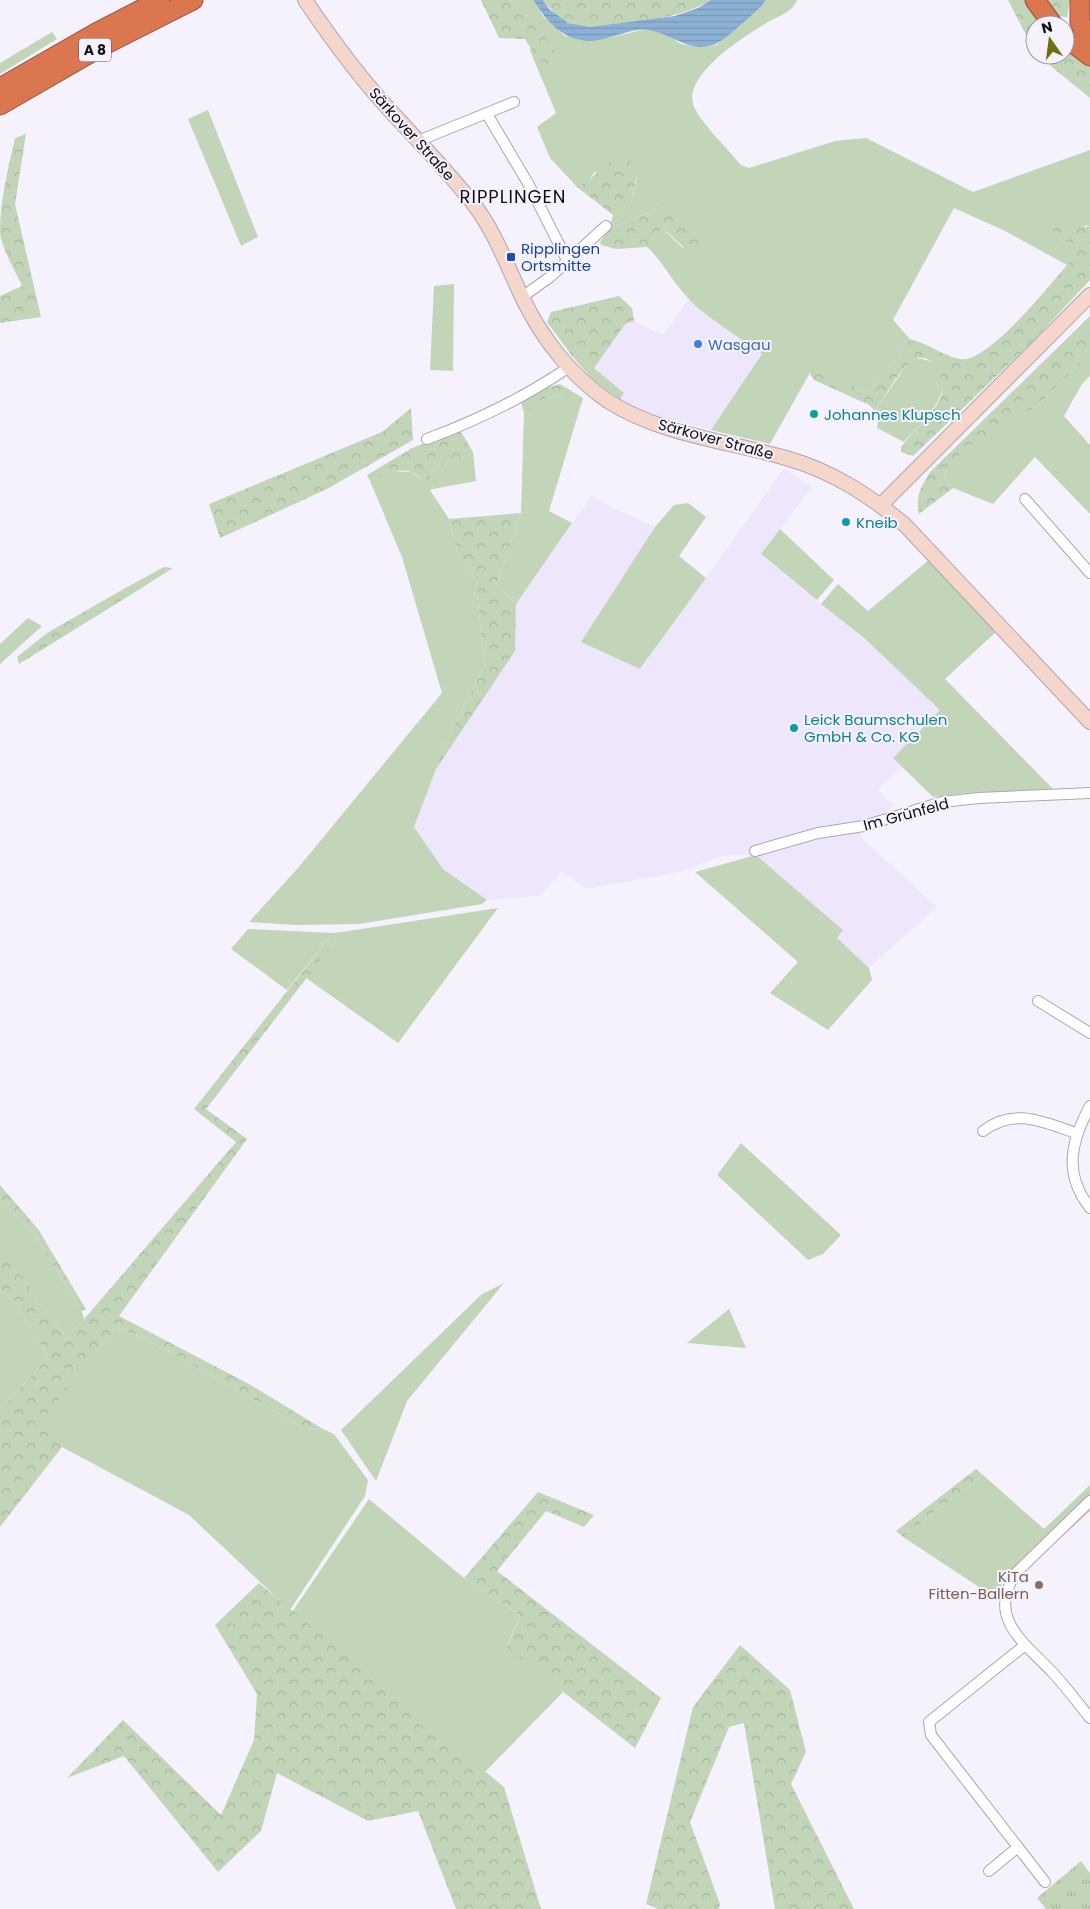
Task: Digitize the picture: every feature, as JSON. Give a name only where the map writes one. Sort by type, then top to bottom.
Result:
[{"type":"highway","name":"A 8","points":[[0,88],[96,33],[160,0]]},
{"type":"highway","name":"A 8","points":[[0,105],[104,45],[193,0]]},
{"type":"highway","points":[[1035,0],[1045,15]]},
{"type":"highway","points":[[1080,0],[1080,22],[1090,44]]},
{"type":"highway","points":[[1075,45],[1090,56]]},
{"type":"main road","name":"Särkover Straße","points":[[305,0],[365,81],[458,185],[486,221],[537,325],[569,367],[608,400],[638,416],[691,435],[787,458],[842,480],[881,505],[906,525],[1089,720]]},
{"type":"main road","points":[[881,505],[1090,296]]},
{"type":"street","points":[[418,141],[453,125],[487,114],[514,102]]},
{"type":"street","points":[[487,114],[529,185],[568,262]]},
{"type":"street","points":[[522,297],[550,278],[606,226]]},
{"type":"street","points":[[427,439],[495,412],[536,389],[569,367]]},
{"type":"street","points":[[1025,499],[1090,573]]},
{"type":"street","name":"Im Grünfeld","points":[[755,851],[818,833],[870,825],[911,810],[942,802],[978,798],[1090,793]]},
{"type":"street","points":[[1038,1001],[1090,1033]]},
{"type":"street","points":[[1090,1106],[1076,1133],[1073,1149],[1074,1173],[1082,1197],[1090,1208]]},
{"type":"street","points":[[983,1131],[1000,1120],[1018,1117],[1076,1133]]},
{"type":"street","points":[[1090,1501],[1016,1573],[1008,1586],[1004,1603],[1006,1616],[1025,1645],[1053,1674],[1090,1718]]},
{"type":"street","points":[[1025,1645],[929,1722],[929,1729],[930,1735],[1045,1882]]},
{"type":"street","points":[[989,1871],[1018,1847]]},
{"type":"shaded area","points":[[689,299],[763,354],[711,430],[657,417],[633,407],[620,399],[624,393],[594,368],[626,322],[634,321],[663,335]]},
{"type":"shaded area","name":"Leick Baumschulen GmbH & Co. KG","points":[[784,468],[812,487],[761,555],[863,638],[941,710],[893,758],[902,766],[878,789],[894,806],[880,816],[886,823],[878,828],[860,832],[864,840],[937,907],[869,968],[837,938],[843,930],[756,855],[725,855],[679,872],[586,889],[562,871],[540,896],[487,900],[443,869],[414,827],[436,769],[515,651],[516,604],[592,495],[609,506],[655,527],[582,642],[641,669]]},
{"type":"green space","points":[[481,0],[510,0],[550,43],[557,60],[553,65],[541,62],[525,39],[499,38]]},
{"type":"green space","points":[[510,0],[533,0],[543,16],[565,36],[608,38],[645,29],[665,33],[681,44],[704,47],[716,45],[761,7],[766,0],[797,0],[789,10],[730,47],[716,59],[696,84],[692,97],[695,109],[710,130],[741,165],[749,168],[835,141],[866,138],[973,192],[1090,150],[1090,227],[1086,225],[1058,239],[1079,246],[1079,251],[1067,265],[1005,231],[954,208],[893,320],[910,339],[873,388],[860,390],[812,369],[770,444],[711,430],[762,354],[695,305],[682,292],[647,247],[656,234],[663,229],[684,249],[664,207],[610,228],[613,215],[631,203],[637,178],[595,172],[587,182],[577,187],[550,158],[537,127],[556,113],[529,48],[536,52],[523,15]]},
{"type":"green space","points":[[543,0],[711,0],[688,11],[664,17],[585,27],[576,26],[562,19]]},
{"type":"green space","points":[[1008,0],[1026,0],[1036,15],[1025,15],[1025,33]]},
{"type":"green space","points":[[1044,0],[1070,0],[1067,15],[1056,15]]},
{"type":"green space","points":[[52,32],[57,39],[0,74],[0,63]]},
{"type":"green space","points":[[1075,54],[1090,65],[1090,98],[1050,65],[1075,65]]},
{"type":"green space","points":[[208,110],[258,237],[241,246],[188,119]]},
{"type":"green space","points":[[26,134],[15,204],[41,317],[0,323],[0,296],[22,286],[1,239],[0,220],[7,173],[15,138]]},
{"type":"green space","points":[[614,159],[631,162],[638,171],[631,203],[613,215],[577,187]]},
{"type":"green space","points":[[664,207],[683,214],[694,224],[704,242],[700,251],[694,253],[689,251],[663,229],[656,234],[647,247],[616,249],[601,245],[600,242],[610,228]]},
{"type":"green space","points":[[1065,225],[1090,227],[1090,280],[1031,343],[913,456],[901,452],[901,447],[932,411],[940,399],[942,391],[940,375],[932,362],[926,358],[912,361],[897,378],[875,411],[869,405],[814,380],[810,374],[811,369],[817,369],[860,390],[873,388],[910,339],[960,359],[973,357],[988,348],[1023,316],[1079,251],[1079,246],[1058,239],[1052,234],[1054,228]]},
{"type":"green space","points":[[454,284],[453,371],[430,370],[434,286]]},
{"type":"green space","points":[[619,296],[632,308],[634,321],[626,323],[594,368],[572,356],[547,322],[551,312]]},
{"type":"green space","points":[[1090,316],[1090,355],[1040,403],[957,457],[948,466],[944,476],[953,488],[919,514],[918,502],[920,492],[930,472]]},
{"type":"green space","points":[[1090,355],[1090,376],[1082,384],[1064,416],[1090,445],[1090,514],[1035,457],[993,504],[953,488],[944,476],[948,466],[957,456],[985,436],[1040,403]]},
{"type":"green space","points":[[572,356],[594,368],[624,393],[620,399],[593,380]]},
{"type":"green space","points":[[914,359],[927,360],[933,363],[943,377],[943,387],[934,408],[904,442],[877,428],[879,417],[875,411],[905,367]]},
{"type":"green space","points":[[560,384],[583,398],[549,396],[524,413],[521,402],[546,388]]},
{"type":"green space","points":[[549,396],[583,398],[549,511],[572,523],[516,604],[496,586],[521,513],[524,413]]},
{"type":"green space","points":[[411,408],[413,440],[327,489],[220,538],[209,504],[382,432]]},
{"type":"green space","points":[[460,430],[473,452],[430,471],[433,489],[429,490],[417,475],[403,471],[387,473],[370,481],[367,475],[412,448]]},
{"type":"green space","points":[[473,452],[476,481],[433,489],[430,471]]},
{"type":"green space","points":[[390,471],[411,472],[424,481],[449,519],[458,555],[476,580],[482,645],[486,663],[436,761],[436,769],[414,827],[443,869],[487,900],[482,904],[359,924],[295,925],[249,922],[298,868],[442,693],[402,557],[370,481]]},
{"type":"green space","points":[[688,503],[706,517],[679,556],[706,578],[640,669],[581,642],[655,527],[674,505]]},
{"type":"green space","points":[[521,513],[496,586],[516,604],[515,651],[436,769],[436,761],[486,663],[482,645],[476,580],[458,555],[449,519]]},
{"type":"green space","points":[[780,529],[834,580],[817,600],[761,554]]},
{"type":"green space","points":[[930,559],[996,632],[945,679],[1055,791],[967,793],[933,797],[893,758],[940,710],[864,638],[821,604],[838,584],[868,611]]},
{"type":"green space","points":[[164,567],[173,568],[132,594],[120,591]]},
{"type":"green space","points":[[120,591],[132,594],[19,664],[17,657],[47,633]]},
{"type":"green space","points":[[28,618],[42,626],[0,664],[0,644]]},
{"type":"green space","points":[[756,855],[843,930],[837,938],[869,968],[872,980],[828,1030],[770,993],[798,962],[695,872]]},
{"type":"green space","points":[[498,908],[398,1043],[306,978],[342,932]]},
{"type":"green space","points":[[248,929],[333,933],[287,990],[231,949]]},
{"type":"green space","points":[[342,932],[206,1109],[247,1139],[119,1316],[249,1384],[323,1429],[304,1428],[150,1341],[116,1327],[39,1424],[62,1447],[0,1527],[0,1410],[48,1357],[15,1301],[0,1290],[0,1258],[9,1257],[67,1339],[236,1142],[194,1109],[333,933]]},
{"type":"green space","points":[[741,1143],[841,1235],[823,1254],[808,1260],[717,1175]]},
{"type":"green space","points":[[0,1185],[38,1229],[86,1309],[82,1311],[32,1231],[0,1200]]},
{"type":"green space","points":[[0,1200],[32,1231],[82,1311],[84,1319],[67,1339],[9,1258],[0,1258]]},
{"type":"green space","points":[[504,1283],[407,1401],[376,1481],[341,1430],[482,1294]]},
{"type":"green space","points":[[0,1290],[15,1301],[48,1357],[0,1410]]},
{"type":"green space","points":[[729,1309],[746,1348],[687,1343]]},
{"type":"green space","points":[[116,1327],[150,1341],[304,1428],[323,1429],[334,1434],[368,1480],[365,1496],[290,1610],[189,1515],[62,1447],[38,1424]]},
{"type":"green space","points":[[976,1469],[983,1475],[903,1537],[896,1531]]},
{"type":"green space","points":[[983,1475],[1044,1529],[1090,1485],[1090,1511],[1021,1574],[1005,1576],[998,1593],[982,1589],[903,1537]]},
{"type":"green space","points":[[538,1492],[594,1515],[584,1527],[546,1511],[497,1571],[661,1698],[635,1748],[507,1648],[520,1615],[464,1578]]},
{"type":"green space","points":[[369,1499],[464,1578],[520,1615],[508,1644],[563,1692],[485,1772],[292,1612]]},
{"type":"green space","points":[[259,1583],[504,1787],[541,1909],[456,1909],[418,1811],[368,1821],[277,1773],[261,1831],[218,1872],[124,1756],[67,1778],[123,1720],[221,1815],[254,1740],[257,1694],[215,1625]]},
{"type":"green space","points":[[740,1645],[790,1690],[806,1752],[791,1784],[854,1909],[775,1909],[744,1723],[729,1727],[690,1822],[720,1904],[719,1909],[658,1909],[646,1904],[693,1707]]},
{"type":"green space","points":[[1081,1861],[1090,1873],[1090,1909],[1046,1909],[1037,1898]]},
{"type":"water","points":[[533,0],[543,0],[549,9],[568,23],[589,27],[675,16],[698,8],[711,0],[766,0],[761,7],[724,39],[704,47],[688,45],[648,30],[585,41],[565,34],[556,28],[540,11]]},
{"type":"place","name":"Ripplingen Ortsmitte","points":[[511,257]]},
{"type":"place","name":"Wasgau","points":[[698,344]]},
{"type":"place","name":"Johannes Klupsch","points":[[814,414]]},
{"type":"place","name":"Kneib","points":[[846,522]]},
{"type":"place","name":"Leick Baumschulen GmbH & Co. KG","points":[[794,728]]},
{"type":"place","name":"KiTa Fitten-Ballern","points":[[1039,1585]]},
{"type":"district","name":"RIPPLINGEN","points":[[513,196]]}]
